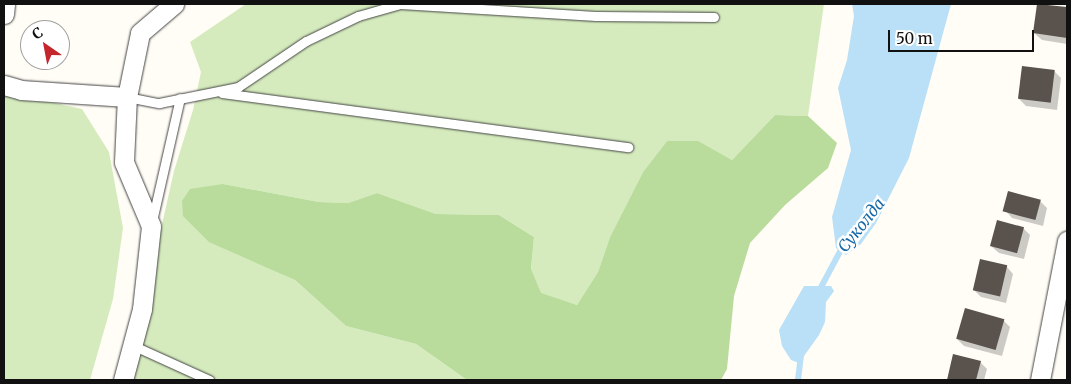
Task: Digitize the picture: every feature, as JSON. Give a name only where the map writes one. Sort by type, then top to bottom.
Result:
[{"type":"street","points":[[4,14],[5,4]]},
{"type":"street","points":[[123,380],[142,309],[151,226],[124,162],[127,97],[140,33],[174,4]]},
{"type":"street","points":[[4,85],[21,90],[127,97]]},
{"type":"street","points":[[1040,380],[1067,241]]},
{"type":"lane","points":[[127,97],[159,103],[238,87],[306,41],[358,16],[400,4],[596,16],[714,17]]},
{"type":"lane","points":[[212,92],[628,147]]},
{"type":"lane","points":[[151,226],[180,98]]},
{"type":"lane","points":[[132,345],[209,380]]},
{"type":"green space","points":[[246,4],[824,4],[808,116],[775,115],[732,160],[698,142],[667,141],[643,172],[610,237],[598,272],[577,305],[541,294],[531,270],[534,237],[499,215],[436,214],[377,193],[348,203],[319,202],[223,184],[263,265],[295,280],[346,326],[416,344],[467,380],[127,380],[174,171],[193,110],[201,72],[190,42]]},
{"type":"green space","points":[[4,92],[82,109],[109,152],[123,228],[113,299],[90,380],[4,380]]},
{"type":"green space","points":[[775,115],[808,116],[837,143],[828,168],[785,205],[750,243],[734,296],[727,369],[721,380],[467,380],[416,344],[346,326],[295,280],[209,242],[183,216],[182,201],[190,189],[223,184],[319,202],[348,203],[377,193],[436,214],[499,215],[534,237],[531,269],[541,293],[577,305],[598,272],[610,237],[643,172],[667,141],[698,141],[732,160]]},
{"type":"water","points":[[852,4],[951,4],[909,158],[876,223],[861,244],[846,255],[836,248],[832,217],[851,150],[838,88],[847,60],[854,16]]},
{"type":"water","points":[[804,286],[831,286],[834,291],[826,302],[825,322],[819,335],[799,363],[791,360],[782,346],[779,330]]},
{"type":"building","points":[[1037,4],[1067,7],[1067,38],[1033,33]]},
{"type":"building","points":[[1022,66],[1055,70],[1051,103],[1018,99]]},
{"type":"building","points":[[1008,191],[1041,200],[1035,220],[1003,211]]},
{"type":"building","points":[[997,220],[1024,227],[1017,253],[990,246]]},
{"type":"building","points":[[980,259],[1007,265],[1000,296],[973,290]]},
{"type":"building","points":[[965,308],[1004,319],[996,350],[956,339]]},
{"type":"building","points":[[953,354],[981,361],[976,380],[947,380]]},
{"type":"waterway","name":"Суколда","points":[[818,293],[842,248]]},
{"type":"waterway","name":"Суколда","points":[[798,380],[801,357]]}]
